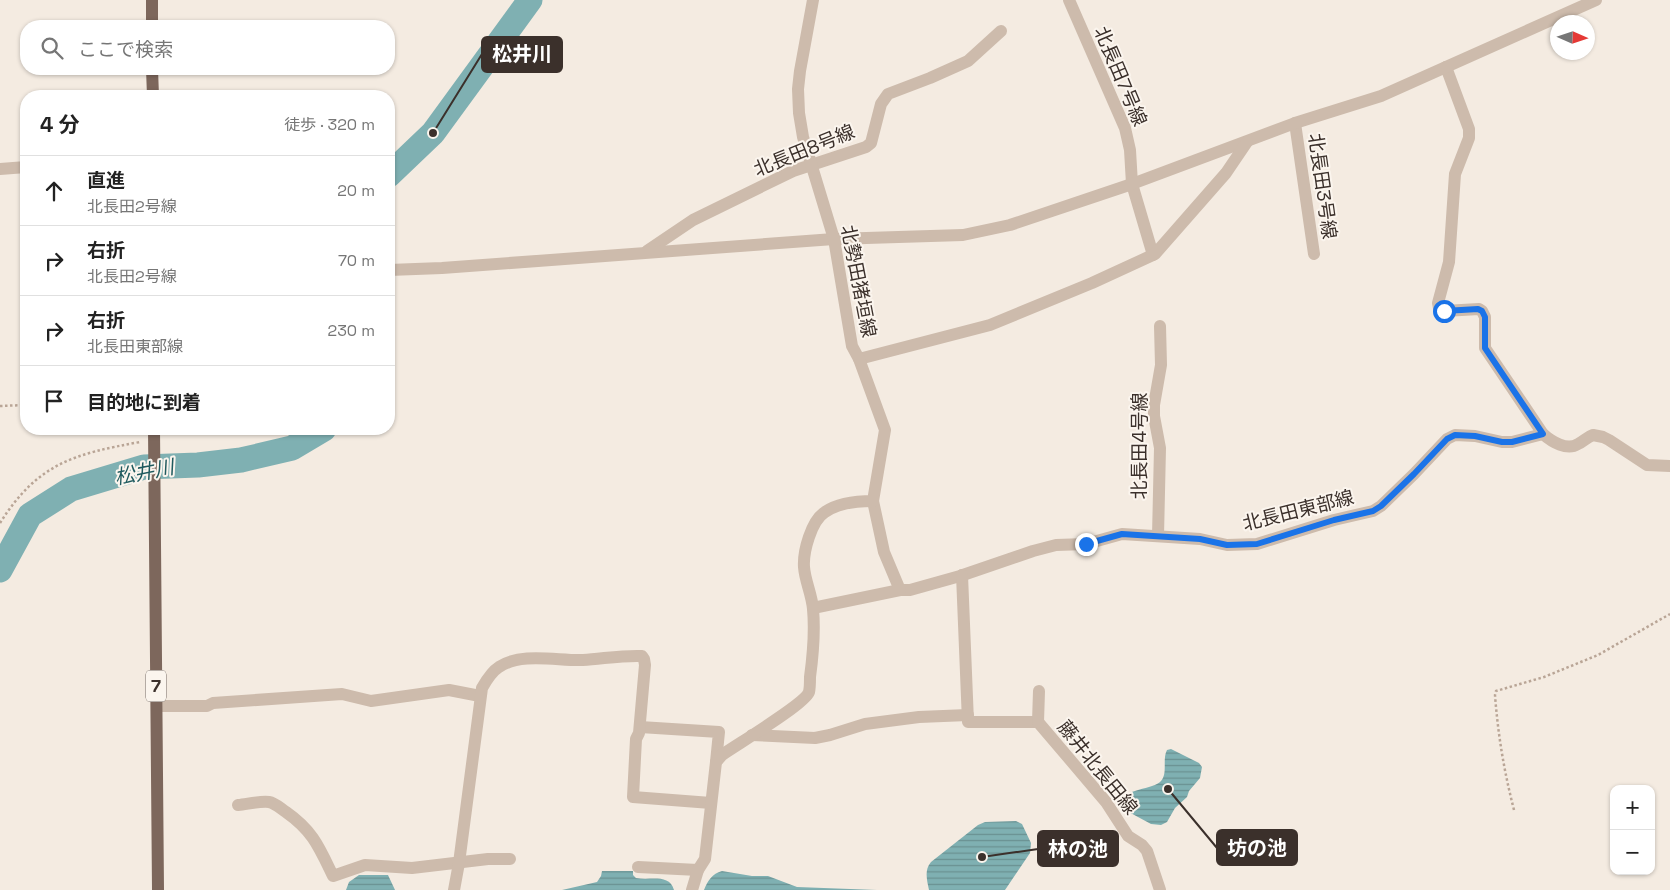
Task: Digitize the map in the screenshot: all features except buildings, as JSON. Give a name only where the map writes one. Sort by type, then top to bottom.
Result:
[{"type":"main road","points":[[152,0],[152,20]]},
{"type":"main road","points":[[152,75],[152,90]]},
{"type":"main road","name":"7","points":[[154,439],[158,890]]},
{"type":"street","name":"北勢田猪垣線","points":[[813,0],[800,71],[798,89],[799,113],[803,137],[834,239],[852,346],[884,422],[885,430],[873,501]]},
{"type":"street","name":"北長田7号線","points":[[1069,0],[1125,128],[1130,150],[1132,184],[1153,255]]},
{"type":"street","points":[[395,270],[442,268],[834,239],[963,235],[1010,225],[1132,184],[1295,123],[1381,96],[1596,0]]},
{"type":"street","name":"北長田8号線","points":[[645,253],[693,220],[794,171],[866,147],[871,143],[881,104],[888,94],[968,61],[1002,31]]},
{"type":"street","points":[[1446,67],[1469,129],[1469,138],[1455,174],[1449,262],[1438,303],[1439,308],[1444,311],[1478,309],[1482,311],[1485,317],[1485,348],[1543,434],[1552,441],[1570,447],[1578,445],[1593,435],[1603,436],[1647,465],[1670,466]]},
{"type":"street","name":"北長田3号線","points":[[1295,123],[1314,254]]},
{"type":"street","points":[[859,359],[990,325],[1092,283],[1153,255],[1226,173],[1248,142]]},
{"type":"street","points":[[0,169],[20,167]]},
{"type":"street","name":"北長田4号線","points":[[1158,536],[1160,448],[1154,416],[1154,405],[1161,365],[1160,326]]},
{"type":"street","name":"北長田東部線","points":[[813,608],[900,590],[910,590],[962,575],[1033,550],[1056,545],[1086,544],[1122,534],[1200,539],[1227,545],[1257,544],[1276,540],[1318,525],[1373,511],[1381,506],[1414,474],[1447,439],[1455,435],[1512,442],[1543,434]]},
{"type":"street","points":[[716,762],[722,754],[805,698],[809,692],[813,652],[813,608],[804,560],[807,544],[824,512],[840,505],[873,501],[884,552],[900,590]]},
{"type":"street","points":[[752,735],[815,738],[864,724],[919,717],[968,715],[962,575]]},
{"type":"street","points":[[454,890],[482,688],[498,667],[513,661],[524,659],[582,660],[642,656],[644,665],[640,727],[636,739],[633,798],[712,803]]},
{"type":"street","points":[[157,706],[207,706],[213,703],[342,694],[371,701],[449,690],[480,696]]},
{"type":"street","points":[[1038,722],[1039,691]]},
{"type":"street","name":"藤井北長田線","points":[[968,715],[968,722],[1038,722],[1106,802],[1128,836],[1142,845],[1147,851],[1160,890]]},
{"type":"street","points":[[640,727],[719,732],[706,859],[698,870],[692,890]]},
{"type":"street","points":[[238,805],[273,803],[297,820],[308,830],[333,876],[365,865],[412,868],[488,859],[510,859]]},
{"type":"street","points":[[638,867],[698,870]]},
{"type":"path","points":[[0,406],[20,405]]},
{"type":"path","points":[[0,523],[11,505],[29,485],[45,472],[84,454],[154,439]]},
{"type":"path","points":[[1514,810],[1503,768],[1498,736],[1496,691],[1544,677],[1598,655],[1670,614]]},
{"type":"water","points":[[1171,749],[1199,763],[1202,767],[1200,778],[1189,791],[1187,797],[1175,808],[1167,822],[1161,825],[1151,824],[1125,810],[1122,803],[1128,794],[1150,787],[1161,781],[1164,774],[1167,750]]},
{"type":"water","points":[[1016,821],[1022,824],[1031,843],[1030,853],[1005,890],[929,890],[927,872],[931,862],[978,825],[985,822]]},
{"type":"water","points":[[602,871],[633,871],[633,875],[636,878],[668,881],[674,890],[562,890],[597,882]]},
{"type":"water","points":[[722,871],[752,876],[768,876],[797,887],[877,890],[704,890],[711,878]]},
{"type":"water","points":[[359,875],[388,875],[395,890],[346,890],[349,882]]},
{"type":"waterway","name":"松井川","points":[[395,169],[433,133],[530,0]]},
{"type":"waterway","name":"松井川","points":[[0,570],[30,515],[71,489],[144,467],[198,465],[241,460],[292,448],[314,435]]},
{"type":"place","name":"松井川","points":[[433,133]]},
{"type":"place","name":"坊の池","points":[[1168,789]]},
{"type":"place","name":"林の池","points":[[982,857]]},
{"type":"route","points":[[1086,544],[1122,534],[1200,539],[1227,545],[1257,544],[1276,540],[1334,520],[1373,511],[1381,506],[1414,474],[1447,439],[1455,435],[1512,442],[1543,434],[1485,348],[1485,317],[1482,311],[1478,309],[1444,311]]}]
